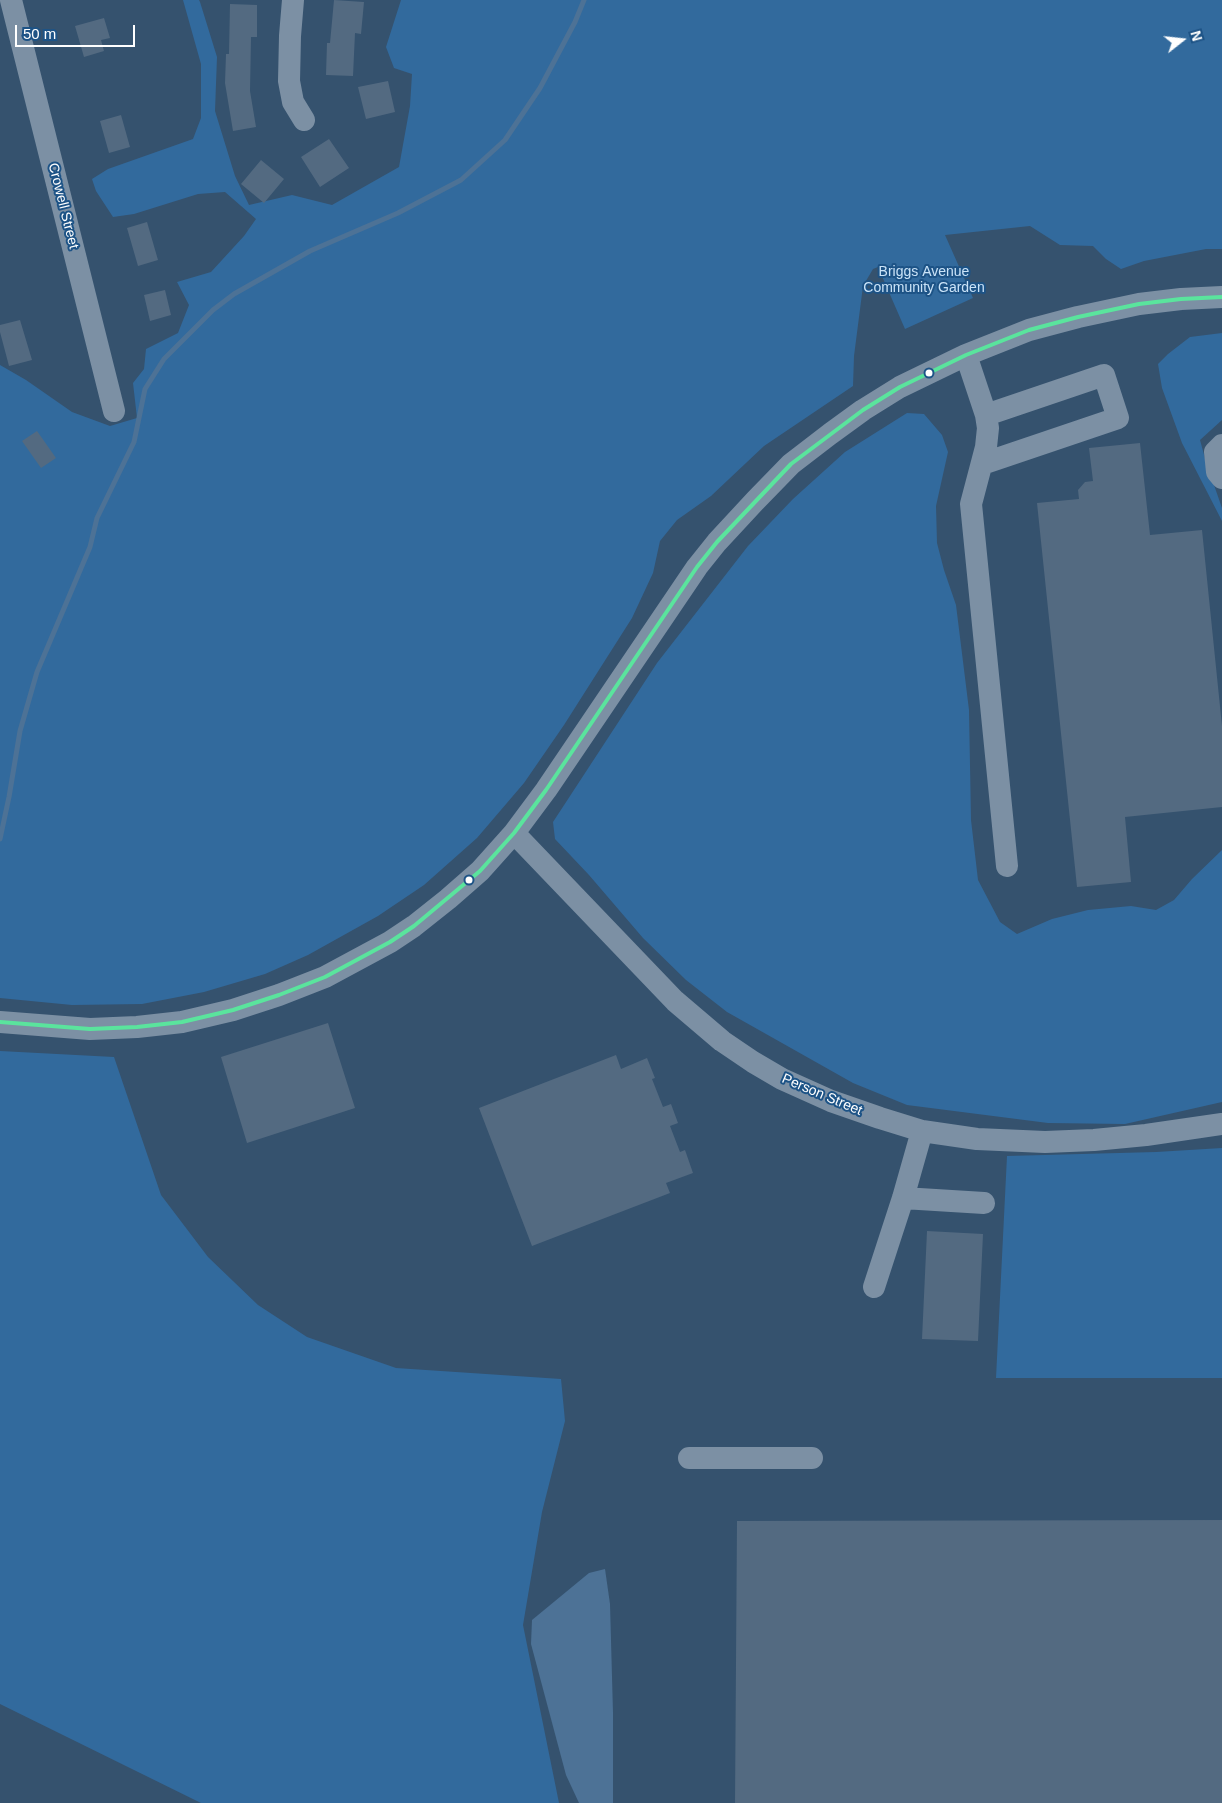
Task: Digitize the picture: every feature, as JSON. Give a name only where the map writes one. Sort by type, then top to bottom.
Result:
[{"type":"street","points":[[293,0],[289,81],[294,102],[304,120]]},
{"type":"street","name":"Crowell Street","points":[[8,9],[114,411]]},
{"type":"street","points":[[0,1022],[90,1029],[137,1027],[182,1022],[233,1010],[279,995],[334,972],[390,942],[414,926],[480,870],[514,833],[546,790],[683,586],[717,542],[791,464],[863,410],[900,387],[966,355],[1029,330],[1078,316],[1148,303],[1222,297]]},
{"type":"street","points":[[966,355],[986,415],[988,428],[986,447],[971,504],[1007,866]]},
{"type":"street","points":[[982,464],[1118,418],[1104,375],[986,415]]},
{"type":"street","points":[[1222,445],[1215,452],[1217,472],[1222,478]]},
{"type":"street","name":"Person Street","points":[[514,833],[675,1001],[722,1041],[753,1062],[782,1078],[831,1101],[922,1131],[977,1138],[1045,1142],[1146,1135],[1222,1124]]},
{"type":"street","points":[[874,1287],[904,1198],[922,1131]]},
{"type":"street","points":[[904,1198],[984,1203]]},
{"type":"street","points":[[689,1458],[812,1458]]},
{"type":"green space","name":"Briggs Avenue Community Garden","points":[[183,0],[199,0],[200,2],[217,57],[215,111],[235,176],[249,205],[292,195],[332,205],[399,167],[410,106],[412,74],[394,68],[386,47],[401,0],[1222,0],[1222,249],[1206,249],[1144,261],[1121,269],[1106,259],[1093,246],[1060,245],[1030,226],[945,235],[973,298],[905,329],[878,267],[873,269],[863,286],[854,356],[853,386],[764,446],[711,496],[677,520],[660,541],[653,573],[632,618],[564,725],[524,783],[477,838],[424,885],[378,916],[308,955],[265,974],[204,992],[142,1004],[72,1005],[0,998],[0,365],[26,380],[72,412],[110,426],[137,418],[133,383],[144,369],[146,349],[178,333],[189,305],[177,282],[211,272],[244,236],[256,219],[225,192],[198,194],[134,214],[113,217],[96,191],[92,179],[108,169],[193,139],[201,118],[201,64]]},
{"type":"green space","points":[[1222,333],[1222,420],[1200,440],[1222,508],[1222,521],[1182,443],[1162,388],[1158,364],[1190,337]]},
{"type":"green space","points":[[907,413],[924,414],[942,435],[948,452],[936,506],[937,543],[956,605],[969,710],[971,820],[978,880],[1000,922],[1017,934],[1052,919],[1088,910],[1131,906],[1156,910],[1174,900],[1192,879],[1222,850],[1222,1102],[1125,1124],[1048,1123],[907,1105],[853,1083],[727,1012],[686,980],[643,938],[555,839],[553,822],[657,663],[748,546],[793,499],[845,452]]},
{"type":"green space","points":[[0,1051],[114,1057],[161,1195],[208,1257],[258,1305],[307,1337],[396,1368],[561,1379],[565,1421],[542,1512],[523,1625],[559,1803],[201,1803],[0,1704]]},
{"type":"green space","points":[[1222,1148],[1222,1378],[996,1378],[1007,1156],[1156,1152]]},
{"type":"shaded area","points":[[605,1569],[610,1604],[613,1803],[579,1803],[566,1775],[531,1644],[532,1620],[589,1573]]},
{"type":"building","points":[[334,0],[364,2],[361,34],[355,33],[353,76],[326,75],[327,43],[330,43]]},
{"type":"building","points":[[230,4],[257,5],[257,37],[251,37],[250,91],[256,127],[233,131],[225,83],[226,54],[229,54]]},
{"type":"building","points":[[104,18],[110,38],[101,40],[104,51],[84,57],[75,26]]},
{"type":"building","points":[[388,81],[395,112],[366,119],[358,87]]},
{"type":"building","points":[[121,115],[130,147],[109,153],[100,121]]},
{"type":"building","points":[[329,139],[349,168],[320,187],[301,157]]},
{"type":"building","points":[[261,160],[284,179],[264,203],[241,184]]},
{"type":"building","points":[[147,222],[158,260],[138,266],[127,228]]},
{"type":"building","points":[[165,290],[171,315],[150,321],[144,295]]},
{"type":"building","points":[[20,320],[32,360],[9,366],[0,332],[0,325]]},
{"type":"building","points":[[37,431],[56,458],[41,468],[22,441]]},
{"type":"building","points":[[1140,443],[1150,535],[1202,530],[1222,726],[1222,807],[1125,817],[1131,882],[1077,887],[1037,503],[1079,499],[1078,490],[1085,482],[1093,481],[1089,448]]},
{"type":"building","points":[[328,1023],[355,1108],[247,1143],[221,1057]]},
{"type":"building","points":[[616,1055],[621,1069],[647,1058],[655,1078],[652,1079],[663,1107],[671,1104],[678,1123],[670,1126],[680,1152],[685,1150],[693,1173],[666,1183],[670,1193],[532,1246],[479,1108]]},
{"type":"building","points":[[927,1231],[983,1234],[978,1341],[922,1339]]},
{"type":"building","points":[[1222,1520],[1222,1803],[735,1803],[737,1521]]},
{"type":"waterway","points":[[0,839],[20,731],[37,672],[90,547],[97,518],[134,442],[145,389],[164,359],[213,310],[234,294],[310,251],[398,213],[461,180],[505,140],[540,88],[575,22],[584,0]]},
{"type":"transit line","points":[[0,1022],[90,1029],[137,1027],[182,1022],[233,1010],[279,995],[325,977],[390,942],[414,926],[480,871],[514,833],[546,790],[697,567],[717,542],[791,464],[863,410],[900,387],[966,355],[1029,330],[1139,304],[1222,297]]}]
